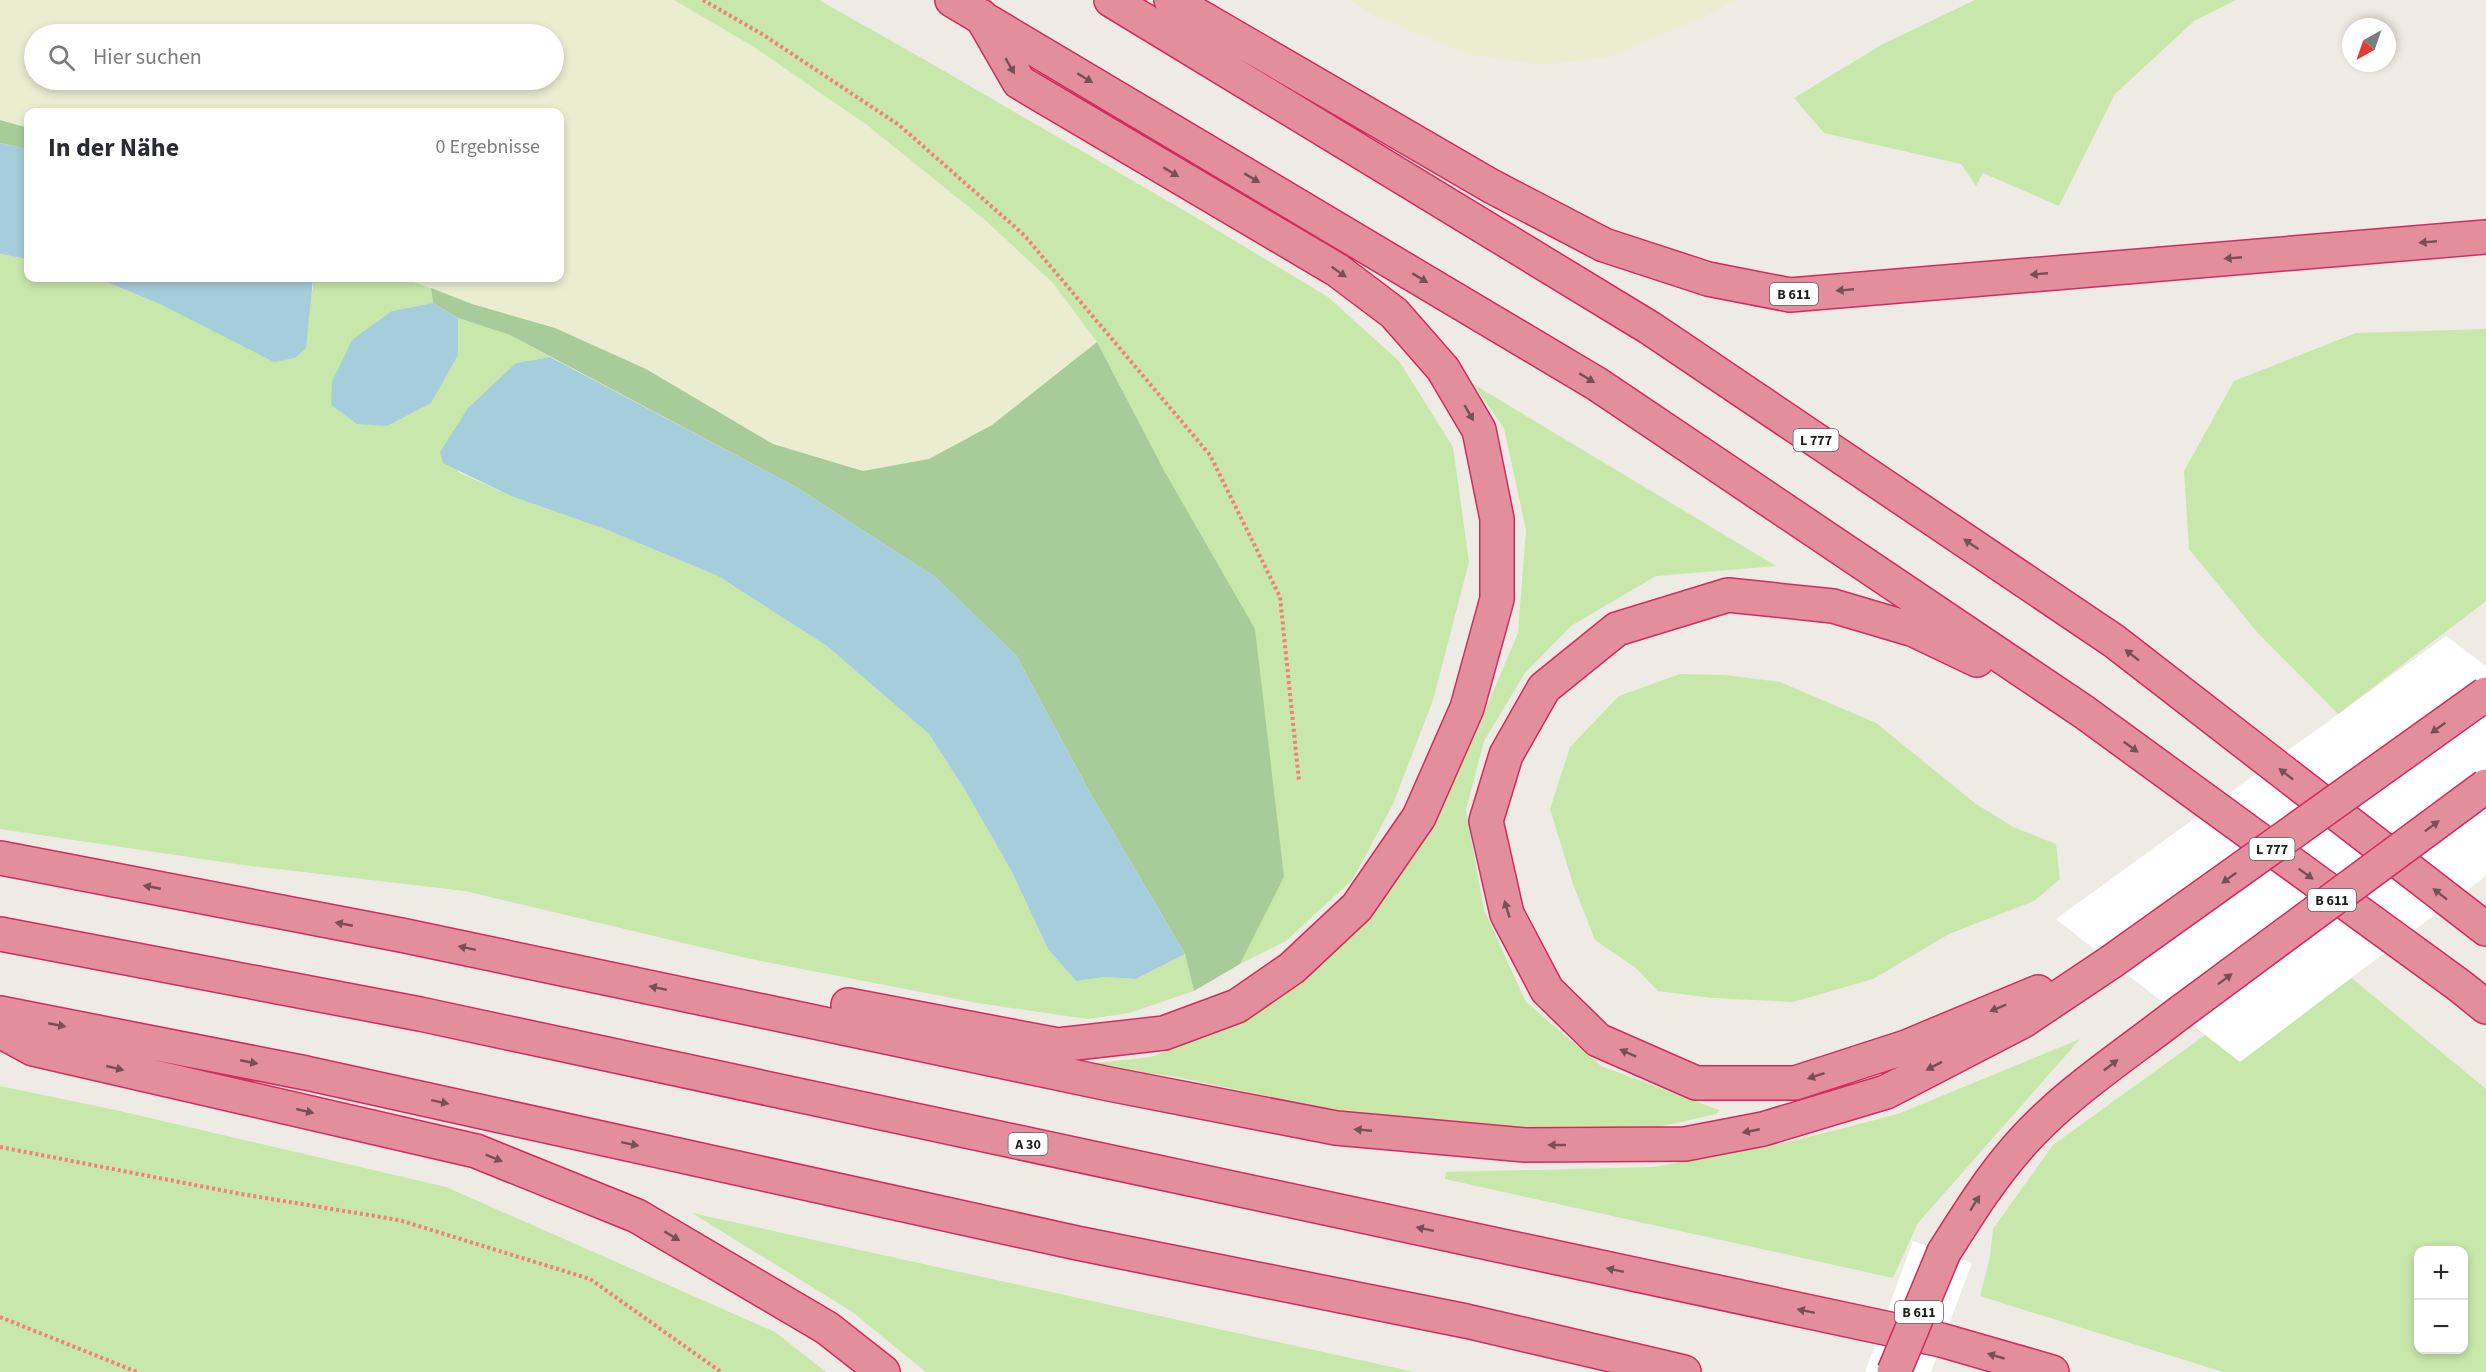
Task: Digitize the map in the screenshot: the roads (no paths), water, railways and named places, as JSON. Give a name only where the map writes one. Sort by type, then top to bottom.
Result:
[{"type":"highway","name":"L 777","points":[[952,0],[1597,384],[2084,712],[2486,1007]]},
{"type":"highway","name":"L 777","points":[[1111,0],[1650,328],[1996,561],[2114,641],[2486,929]]},
{"type":"highway","name":"B 611","points":[[1171,0],[1491,186],[1604,245],[1708,279],[1790,295],[2486,237]]},
{"type":"highway","points":[[715,1000],[761,989],[1058,1045],[1164,1033],[1237,1006],[1292,968],[1357,908],[1419,817],[1467,708],[1497,599],[1497,519],[1479,430],[1443,369],[1394,313],[1337,270],[1019,82],[981,16]]},
{"type":"highway","points":[[2084,712],[1914,630],[1833,606],[1728,595],[1617,629],[1544,688],[1506,755],[1486,821],[1507,914],[1547,990],[1598,1040],[1696,1083],[1795,1083],[1906,1047],[2111,962]]},
{"type":"highway","points":[[0,858],[401,935],[1109,1084],[1336,1128],[1525,1145],[1685,1144],[1762,1129],[1886,1092],[2023,1021],[2111,962],[2486,694]]},
{"type":"highway","name":"B 611","points":[[1894,1372],[1944,1252],[1987,1185],[2020,1145],[2073,1095],[2178,1014],[2486,786]]},
{"type":"highway","name":"A 30","points":[[0,933],[443,1019],[1941,1340],[2052,1372]]},
{"type":"highway","points":[[0,1013],[318,1076],[1077,1243],[1466,1321],[1684,1372]]},
{"type":"highway","points":[[0,1031],[33,1049],[476,1151],[638,1216],[827,1328],[883,1372]]},
{"type":"water","points":[[0,143],[24,148],[24,258],[0,254]]},
{"type":"water","points":[[107,282],[313,282],[306,348],[295,358],[274,362],[162,305]]},
{"type":"water","points":[[433,303],[458,318],[458,355],[431,403],[387,426],[357,424],[331,405],[332,382],[352,340],[392,311]]},
{"type":"water","points":[[550,357],[796,487],[935,577],[1016,655],[1090,793],[1185,954],[1136,979],[1104,977],[1076,981],[1048,949],[1011,870],[965,790],[929,734],[827,646],[718,576],[605,529],[511,496],[443,463],[440,452],[468,408],[516,363]]}]
